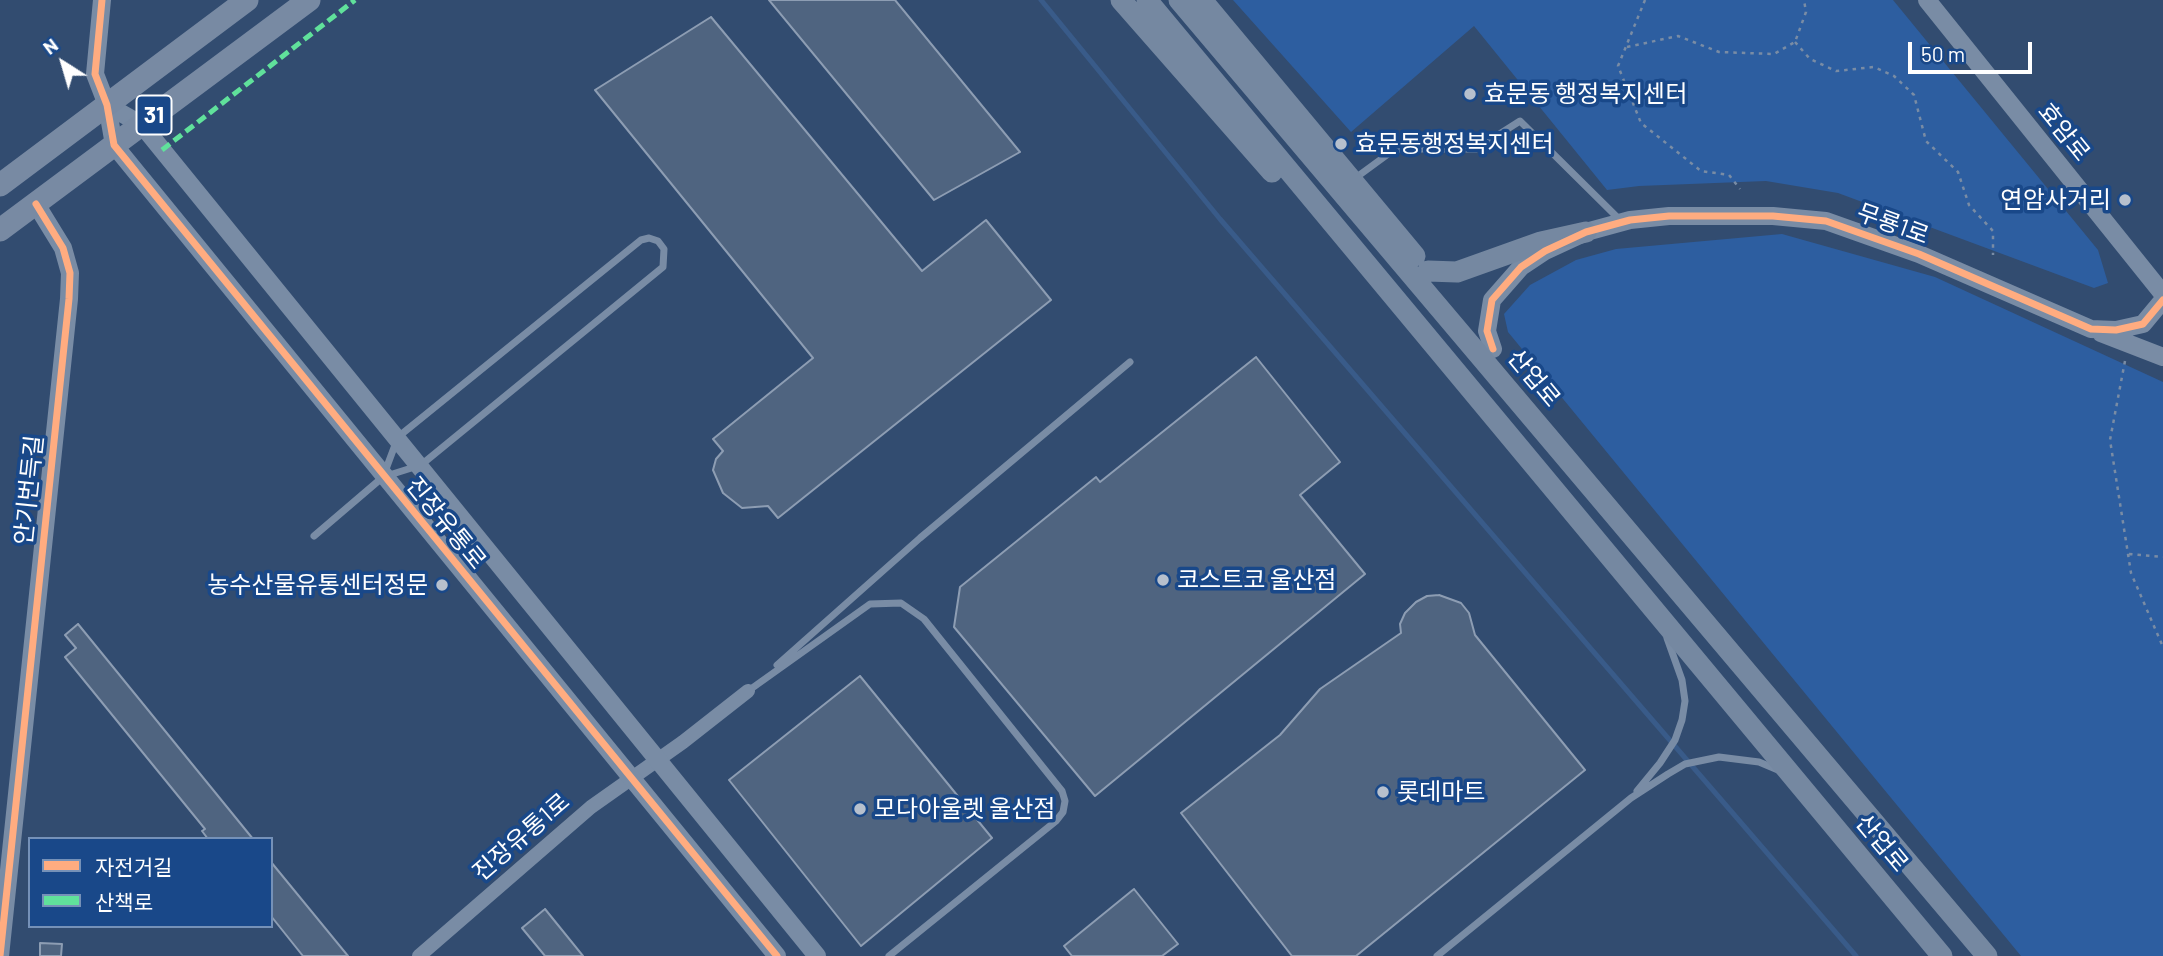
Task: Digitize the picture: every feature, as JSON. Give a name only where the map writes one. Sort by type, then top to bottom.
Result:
[{"type":"main road","name":"31","points":[[0,185],[247,0]]},
{"type":"main road","name":"31","points":[[0,230],[309,0]]},
{"type":"main road","name":"산업로","points":[[1121,0],[1266,166],[1458,377]]},
{"type":"main road","name":"산업로","points":[[1147,0],[1942,956]]},
{"type":"main road","name":"산업로","points":[[1179,0],[1987,956]]},
{"type":"main road","name":"산업로","points":[[1202,0],[1656,546],[1820,760]]},
{"type":"main road","points":[[1427,271],[1457,272],[1541,242],[1587,232]]},
{"type":"street","points":[[102,0],[95,75],[107,104]]},
{"type":"street","name":"효암로","points":[[1927,0],[2163,294]]},
{"type":"street","name":"진장유통로","points":[[107,104],[142,125],[421,465],[817,956]]},
{"type":"street","name":"진장유통로","points":[[107,104],[114,145],[777,956]]},
{"type":"street","name":"안기번득길","points":[[0,956],[69,299],[70,273],[62,248],[36,204]]},
{"type":"street","name":"무룡1로","points":[[1493,349],[1487,317],[1492,300],[1503,284],[1545,251],[1587,232],[1622,222],[1669,216],[1718,215],[1826,221],[1930,258],[2091,329],[2116,330],[2143,324],[2163,300]]},
{"type":"street","points":[[2091,329],[2163,357]]},
{"type":"street","name":"진장유통1로","points":[[419,956],[590,807],[748,691]]},
{"type":"lane","points":[[1352,180],[1395,149],[1476,149],[1520,121],[1622,222]]},
{"type":"lane","points":[[314,536],[383,477],[421,465],[663,267],[666,259],[664,249],[658,241],[641,240],[398,437],[383,477]]},
{"type":"lane","points":[[748,691],[920,538],[1129,362]]},
{"type":"lane","points":[[748,691],[870,604],[901,603],[924,619],[1062,791],[1065,801],[1063,812],[1056,821],[889,956]]},
{"type":"lane","points":[[1631,798],[1675,740],[1685,701],[1682,680],[1657,615]]},
{"type":"lane","points":[[1437,956],[1631,798],[1685,764],[1718,757],[1759,762],[1794,779]]},
{"type":"path","points":[[1644,0],[1618,66],[1641,123],[1701,171],[1729,175],[1741,189]]},
{"type":"path","points":[[1627,47],[1678,36],[1719,52],[1774,54],[1795,42],[1806,12],[1804,0]]},
{"type":"path","points":[[1795,42],[1810,60],[1836,71],[1874,67],[1894,76],[1914,95],[1926,141],[1958,172],[1969,205],[1993,231],[1993,255]]},
{"type":"path","points":[[2125,361],[2110,440],[2131,573],[2163,647]]},
{"type":"path","points":[[2129,554],[2163,557]]},
{"type":"shaded area","points":[[1233,0],[1893,0],[2098,250],[2108,283],[2094,288],[1838,193],[1766,181],[1639,186],[1607,190],[1474,26],[1351,132]]},
{"type":"shaded area","points":[[1782,234],[1935,277],[2163,382],[2163,956],[2021,956],[1508,332],[1504,314],[1530,285],[1576,260],[1616,249]]},
{"type":"building","points":[[769,0],[895,0],[1020,152],[934,200]]},
{"type":"building","points":[[711,17],[922,271],[986,220],[1051,300],[778,518],[768,506],[742,508],[723,493],[713,470],[716,459],[723,451],[713,439],[813,358],[595,90]]},
{"type":"building","name":"코스트코 울산점","points":[[1256,357],[1340,462],[1300,495],[1365,574],[1095,796],[954,627],[960,587],[1096,477],[1100,482]]},
{"type":"building","name":"롯데마트","points":[[1439,595],[1461,603],[1469,613],[1475,635],[1585,770],[1356,956],[1292,956],[1181,813],[1280,735],[1320,689],[1401,633],[1400,624],[1405,613],[1416,602],[1427,596]]},
{"type":"building","points":[[78,624],[251,837],[206,837],[202,831],[205,829],[65,657],[76,648],[65,635]]},
{"type":"building","name":"모다아울렛 울산점","points":[[860,676],[992,838],[861,946],[729,780]]},
{"type":"building","points":[[273,864],[348,956],[303,956],[273,918]]},
{"type":"building","points":[[1134,889],[1178,944],[1162,956],[1072,956],[1064,946]]},
{"type":"building","points":[[545,909],[583,956],[545,956],[522,928]]},
{"type":"building","points":[[40,943],[62,944],[61,956],[40,956]]},
{"type":"waterway","points":[[1041,0],[1220,219],[1856,956]]},
{"type":"marked path","points":[[162,150],[355,0]]},
{"type":"cycle path","points":[[102,0],[95,74],[107,105],[114,145],[777,956]]},
{"type":"cycle path","points":[[0,956],[69,299],[70,273],[63,248],[36,204]]},
{"type":"cycle path","points":[[1493,349],[1487,331],[1492,300],[1521,267],[1545,251],[1586,232],[1630,220],[1669,216],[1773,216],[1826,221],[1919,254],[2091,329],[2116,330],[2143,324],[2163,300]]},
{"type":"place","name":"효문동 행정복지센터","points":[[1470,94]]},
{"type":"place","name":"효문동행정복지센터","points":[[1341,144]]},
{"type":"place","name":"연암사거리","points":[[2125,200]]},
{"type":"place","name":"코스트코 울산점","points":[[1163,580]]},
{"type":"place","name":"농수산물유통센터정문","points":[[442,585]]},
{"type":"place","name":"롯데마트","points":[[1383,792]]},
{"type":"place","name":"모다아울렛 울산점","points":[[860,809]]}]
